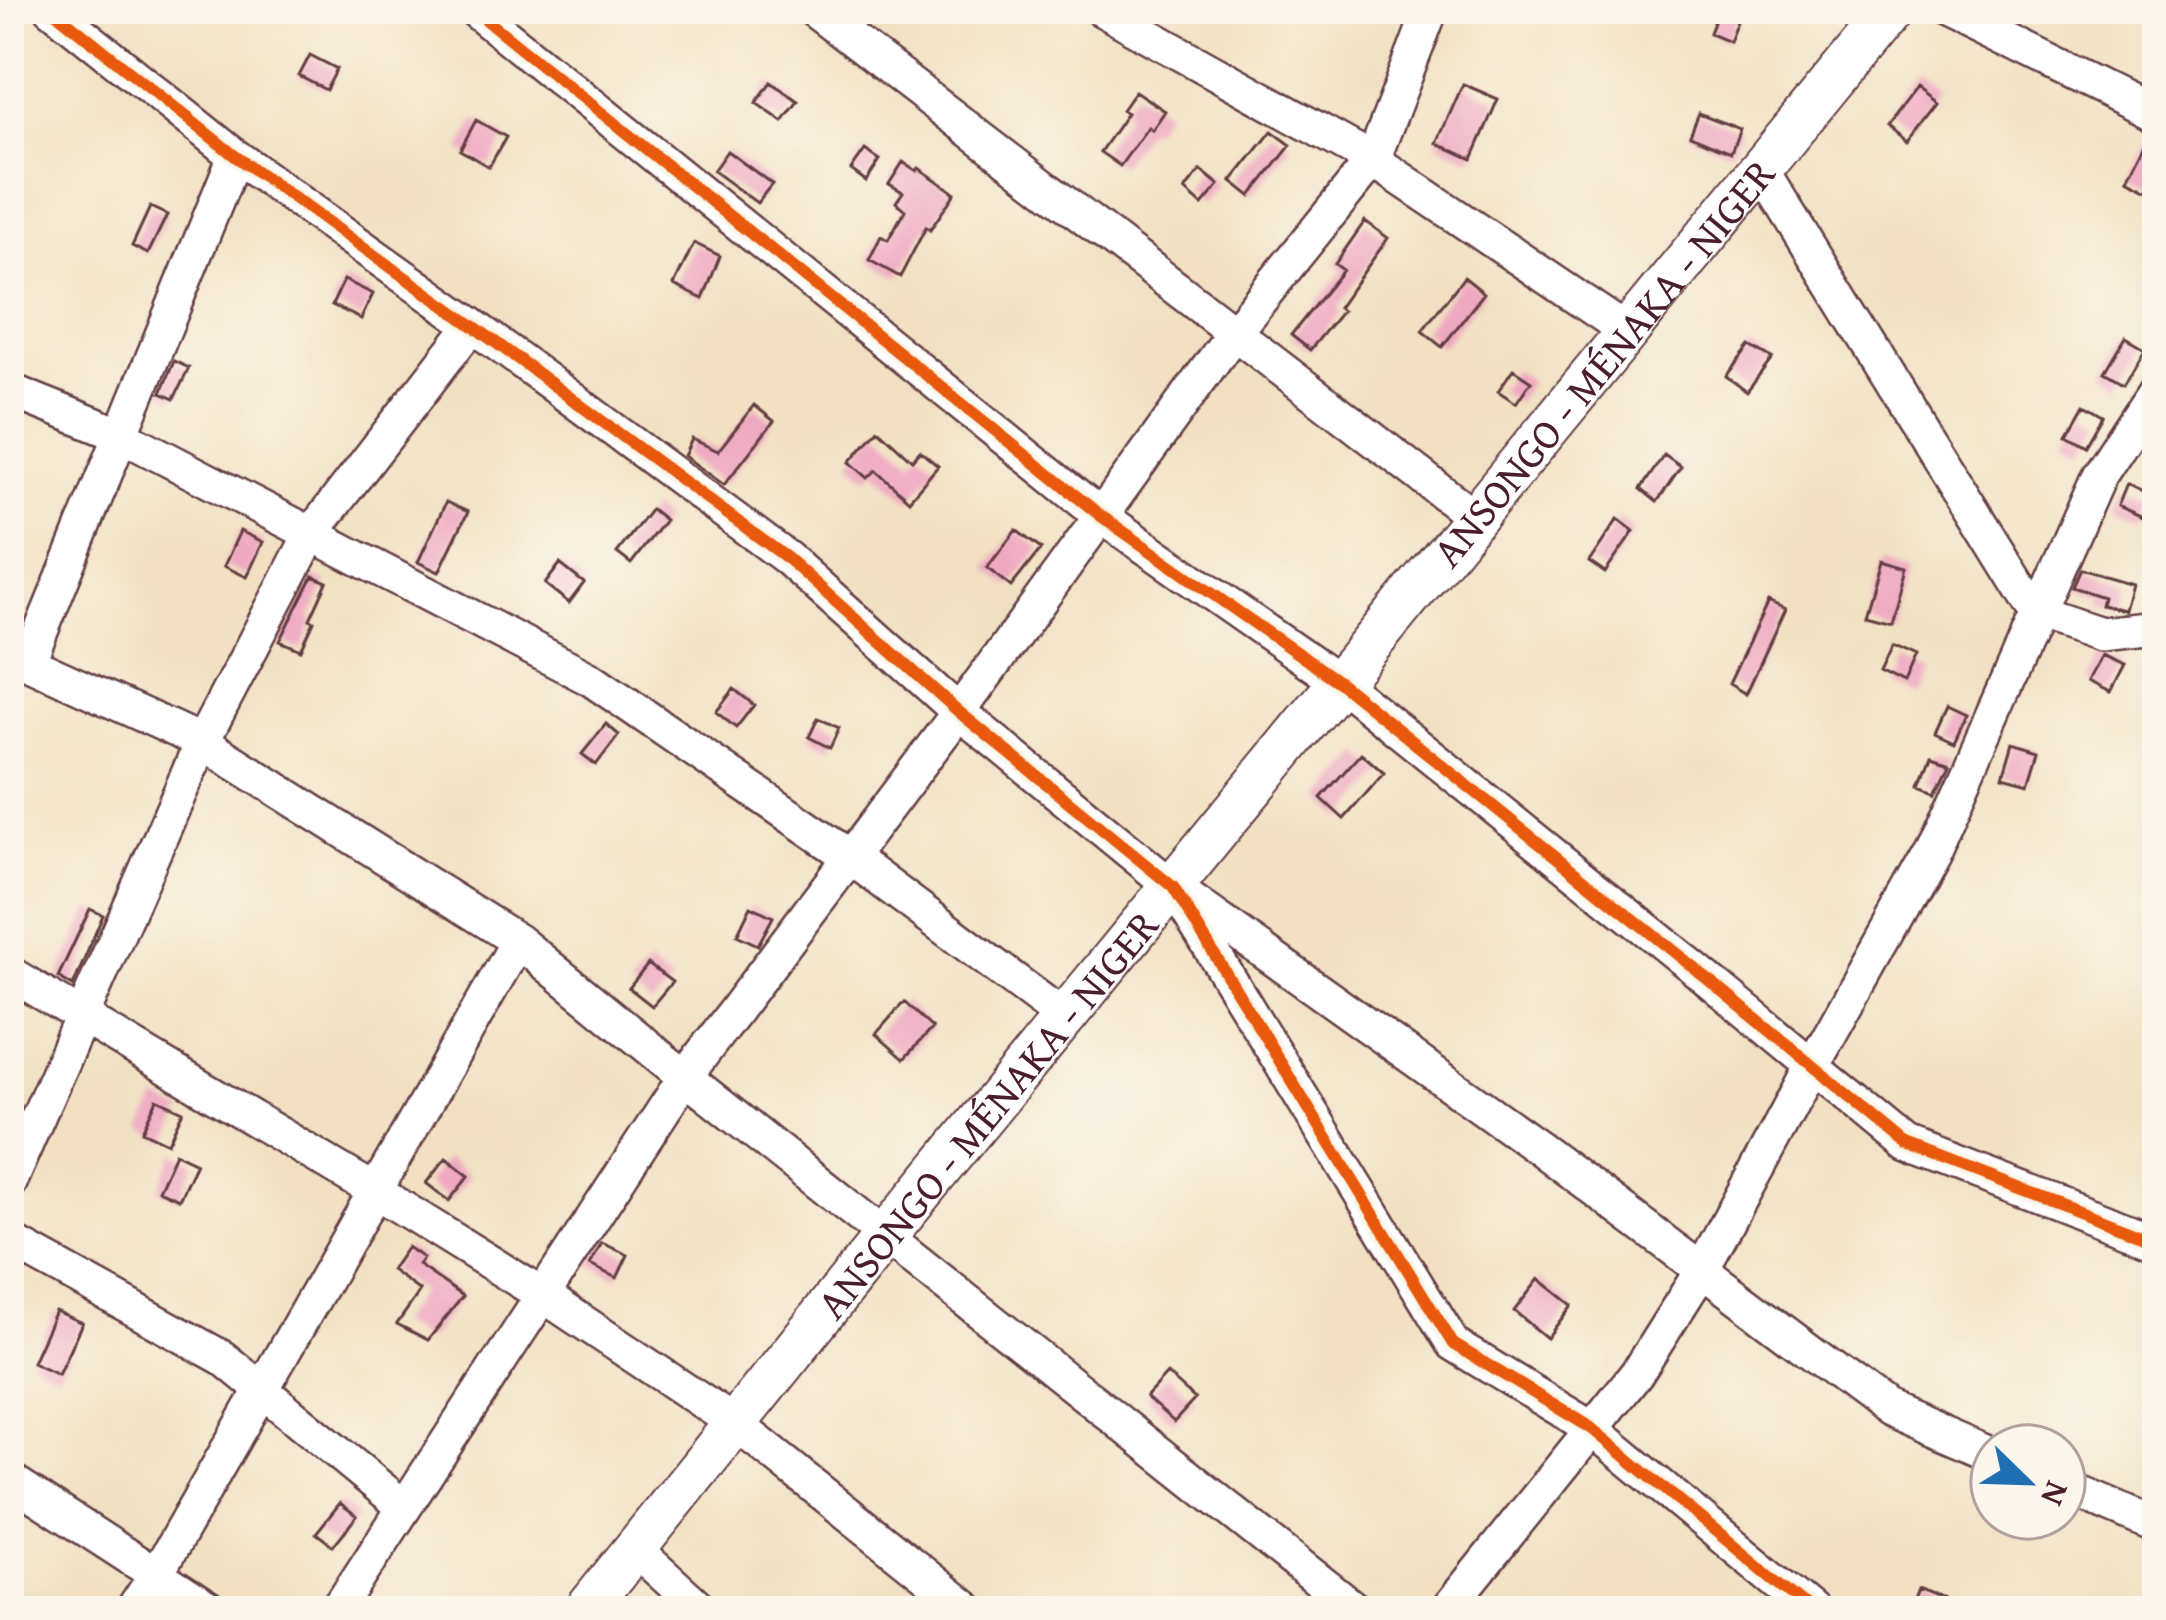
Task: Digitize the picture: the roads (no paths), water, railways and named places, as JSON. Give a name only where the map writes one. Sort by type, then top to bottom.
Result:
[{"type":"main road","name":"ANSONGO - MÉNAKA - NIGER","points":[[585,1611],[886,1235],[1892,9]]},
{"type":"street","points":[[52,9],[235,156],[787,558],[959,712],[1173,887],[1542,1150],[1888,1410],[1968,1445]]},
{"type":"street","points":[[473,9],[1101,516],[1340,683],[1908,1145],[2157,1241]]},
{"type":"street","points":[[812,9],[1475,518]]},
{"type":"street","points":[[1101,9],[1373,160],[1628,332]]},
{"type":"street","points":[[337,1611],[685,1077],[959,712],[1235,332],[1373,160],[1431,9]]},
{"type":"street","points":[[1942,9],[2157,115]]},
{"type":"street","points":[[235,156],[121,435],[18,659],[202,742],[518,941],[1357,1611]]},
{"type":"street","points":[[1762,169],[2035,613],[2100,634],[2157,628]]},
{"type":"street","points":[[9,1183],[202,742],[311,534],[472,325]]},
{"type":"street","points":[[1446,1611],[1637,1373],[1702,1270],[1930,853],[2099,475],[2157,387]]},
{"type":"street","points":[[9,390],[121,435],[591,679],[850,857],[1065,1018]]},
{"type":"street","points":[[1173,887],[1453,1344],[1591,1428],[1813,1611]]},
{"type":"street","points":[[132,1611],[157,1575],[518,941]]},
{"type":"street","points":[[9,973],[544,1296],[736,1424],[970,1611]]},
{"type":"street","points":[[9,1240],[224,1358],[404,1507]]},
{"type":"street","points":[[9,1479],[212,1611]]},
{"type":"street","points":[[2088,1496],[2157,1526]]},
{"type":"street","points":[[636,1550],[703,1611]]}]
